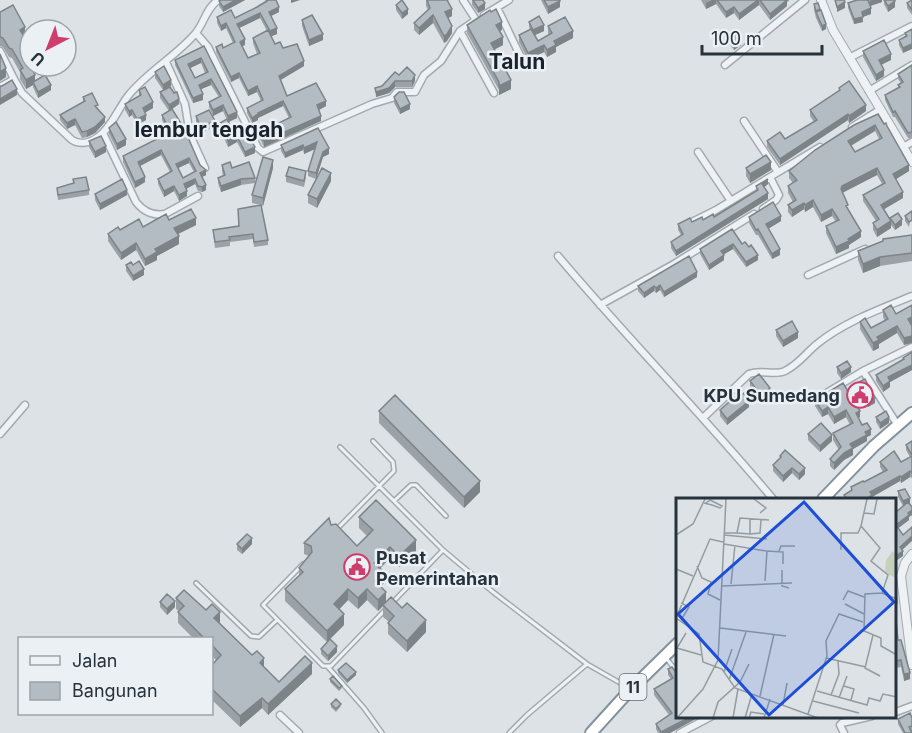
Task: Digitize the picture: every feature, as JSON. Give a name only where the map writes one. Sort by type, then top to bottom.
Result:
[{"type":"highway","points":[[824,498],[897,424],[912,413]]},
{"type":"highway","name":"11","points":[[591,733],[631,689],[676,646]]},
{"type":"street","points":[[0,51],[22,93],[72,140],[79,143],[88,142],[103,133],[128,97],[196,33],[209,7],[219,0]]},
{"type":"street","points":[[463,0],[476,20]]},
{"type":"street","points":[[196,33],[208,47],[258,148],[263,152],[372,104],[392,98],[397,92],[415,92],[424,75],[441,61],[460,31],[510,0]]},
{"type":"street","points":[[725,65],[805,0]]},
{"type":"street","points":[[822,0],[833,30],[912,162]]},
{"type":"street","points":[[496,8],[512,35],[512,41],[522,59]]},
{"type":"street","points":[[849,58],[912,27]]},
{"type":"street","points":[[460,31],[494,93]]},
{"type":"street","points":[[166,62],[185,104],[190,135],[205,168]]},
{"type":"street","points":[[869,91],[912,65]]},
{"type":"street","points":[[0,87],[14,79]]},
{"type":"street","points":[[843,132],[880,109]]},
{"type":"street","points":[[744,121],[778,172]]},
{"type":"street","points":[[103,133],[136,202],[144,211],[159,215],[165,214],[198,196]]},
{"type":"street","points":[[903,147],[912,142]]},
{"type":"street","points":[[693,221],[825,144]]},
{"type":"street","points":[[698,152],[730,201]]},
{"type":"street","points":[[600,305],[692,253],[776,200],[779,195],[770,177]]},
{"type":"street","points":[[808,275],[869,247]]},
{"type":"street","points":[[558,256],[772,498]]},
{"type":"street","points":[[703,418],[749,374],[756,371],[782,372],[800,362],[816,345],[844,327],[912,296]]},
{"type":"street","points":[[822,396],[863,371],[912,346]]},
{"type":"street","points":[[863,371],[897,424]]},
{"type":"street","points":[[0,434],[25,405]]},
{"type":"street","points":[[912,555],[905,563],[901,576],[912,665]]},
{"type":"street","points":[[897,712],[912,706]]},
{"type":"street","points":[[280,715],[299,733]]},
{"type":"street","points":[[680,733],[710,718]]},
{"type":"street","points":[[844,733],[840,725],[842,723],[867,718]]},
{"type":"lane","points":[[333,533],[394,471],[394,465],[373,441]]},
{"type":"lane","points":[[340,447],[443,550],[493,592],[587,664],[631,689]]},
{"type":"lane","points":[[394,501],[411,485],[416,485],[446,516]]},
{"type":"lane","points":[[328,667],[443,550]]},
{"type":"lane","points":[[308,559],[263,603],[264,608],[323,666],[328,667],[364,708],[382,733]]},
{"type":"lane","points":[[196,583],[251,636],[260,637],[276,621]]},
{"type":"lane","points":[[665,656],[676,670]]},
{"type":"lane","points":[[509,733],[587,664]]},
{"type":"building","points":[[236,0],[223,7],[219,1]]},
{"type":"building","points":[[266,0],[276,0],[279,7],[269,12],[277,28],[270,31],[260,13],[237,24],[245,39],[240,42],[248,58],[260,53],[253,38],[268,30],[275,44],[280,42],[283,48],[297,44],[304,61],[279,76],[287,96],[316,83],[326,101],[317,105],[321,116],[264,141],[258,130],[268,125],[269,128],[291,117],[283,101],[252,118],[247,108],[263,100],[257,86],[248,91],[239,73],[231,77],[216,47],[222,44],[223,48],[235,42],[226,23],[221,26],[217,17],[231,10],[235,18]]},
{"type":"building","points":[[402,0],[408,9],[402,13],[396,5]]},
{"type":"building","points":[[427,0],[447,0],[452,9],[445,12],[452,26],[444,36],[433,15],[419,28],[414,23],[430,8]]},
{"type":"building","points":[[473,0],[483,0],[485,3],[478,8]]},
{"type":"building","points":[[544,0],[560,0],[560,1],[548,7]]},
{"type":"building","points":[[717,0],[758,0],[739,14],[734,7],[726,12]]},
{"type":"building","points":[[760,0],[787,0],[770,14]]},
{"type":"building","points":[[835,0],[844,0],[845,2],[837,7]]},
{"type":"building","points":[[868,0],[871,8],[862,12],[863,17],[854,19],[848,3]]},
{"type":"building","points":[[884,0],[895,0],[895,1],[888,6]]},
{"type":"building","points":[[912,0],[912,10],[907,3]]},
{"type":"building","points":[[818,3],[820,9],[816,11],[814,4]]},
{"type":"building","points":[[13,5],[20,18],[18,18],[18,59],[12,49],[0,37],[0,12]]},
{"type":"building","points":[[496,9],[502,22],[496,25],[503,37],[491,43],[511,80],[499,86],[499,82],[467,25],[490,10],[491,12]]},
{"type":"building","points":[[821,10],[826,24],[822,26],[816,12]]},
{"type":"building","points":[[312,15],[323,34],[309,40],[302,20]]},
{"type":"building","points":[[539,16],[544,25],[533,30],[529,22]]},
{"type":"building","points":[[565,17],[573,31],[554,41],[556,45],[547,50],[544,45],[528,53],[519,35],[531,29],[538,41],[552,33],[548,26]]},
{"type":"building","points":[[912,29],[912,44],[903,48],[899,40],[907,36],[905,33]]},
{"type":"building","points":[[736,31],[741,39],[734,45],[728,36]]},
{"type":"building","points":[[884,40],[891,54],[879,60],[884,70],[876,75],[863,51]]},
{"type":"building","points":[[204,46],[237,112],[228,116],[223,105],[213,110],[209,102],[221,96],[211,79],[199,85],[203,94],[193,98],[175,60]],"holes":[[[201,58],[208,72],[195,78],[188,64]]]},
{"type":"building","points":[[0,54],[6,68],[0,72]]},
{"type":"building","points":[[912,65],[912,132],[908,133],[895,111],[893,112],[885,95],[900,87],[898,85],[903,82],[898,74]]},
{"type":"building","points":[[164,66],[171,80],[163,85],[155,72]]},
{"type":"building","points":[[407,67],[415,75],[412,81],[395,81],[389,88],[376,92],[375,88],[382,86],[395,72],[399,75]]},
{"type":"building","points":[[40,78],[47,78],[51,85],[38,92],[33,82]]},
{"type":"building","points":[[12,80],[17,89],[0,99],[0,86]]},
{"type":"building","points":[[849,81],[866,105],[849,116],[848,114],[780,159],[767,141],[780,132],[785,139],[817,120],[810,110],[840,90],[839,88]]},
{"type":"building","points":[[145,87],[153,102],[143,108],[146,115],[137,119],[125,104],[141,95],[139,90]]},
{"type":"building","points":[[170,87],[174,93],[177,92],[179,99],[169,105],[160,92]]},
{"type":"building","points":[[399,92],[404,92],[410,104],[400,109],[394,97]]},
{"type":"building","points":[[92,93],[98,105],[95,106],[105,117],[95,127],[82,132],[75,119],[67,123],[60,115],[85,101],[83,97]]},
{"type":"building","points":[[172,109],[184,128],[200,165],[206,170],[200,173],[206,185],[198,186],[195,179],[184,184],[187,191],[179,195],[174,186],[164,191],[158,179],[172,171],[161,150],[138,162],[145,177],[135,182],[123,156],[159,138],[155,131],[167,125],[162,115]],"holes":[[[189,158],[196,171],[183,178],[176,164]]]},
{"type":"building","points":[[209,110],[215,121],[201,127],[196,116]]},
{"type":"building","points":[[878,114],[884,124],[886,123],[909,165],[893,174],[903,192],[881,205],[891,221],[877,230],[873,223],[879,219],[863,195],[885,183],[877,168],[842,186],[841,189],[848,205],[846,206],[861,231],[848,239],[849,241],[836,247],[826,226],[839,220],[832,209],[821,215],[813,200],[792,210],[788,205],[796,200],[788,186],[797,180],[789,171],[815,150],[854,125]],"holes":[[[875,125],[882,138],[855,152],[848,141]]]},
{"type":"building","points":[[227,119],[232,129],[242,124],[255,147],[245,152],[237,136],[228,141],[220,123]]},
{"type":"building","points":[[116,122],[126,139],[117,144],[109,128]]},
{"type":"building","points":[[318,128],[329,148],[323,152],[316,173],[308,171],[317,142],[285,153],[281,145]]},
{"type":"building","points":[[101,136],[106,146],[95,152],[89,141]]},
{"type":"building","points":[[766,155],[771,162],[750,174],[746,168]]},
{"type":"building","points":[[263,157],[273,160],[263,198],[252,195]]},
{"type":"building","points":[[230,162],[232,168],[249,162],[255,178],[241,179],[221,186],[218,178],[225,175],[222,165]]},
{"type":"building","points":[[289,167],[306,171],[304,181],[286,176]]},
{"type":"building","points":[[322,168],[331,173],[317,199],[308,195]]},
{"type":"building","points":[[86,177],[89,190],[58,195],[57,188],[74,183],[73,179]]},
{"type":"building","points":[[122,179],[127,190],[100,204],[95,194]]},
{"type":"building","points":[[768,179],[762,184],[768,193],[676,251],[671,242],[683,234],[678,224],[690,218],[692,222],[702,217],[703,220],[713,214],[714,217],[758,190],[756,186]]},
{"type":"building","points":[[773,202],[781,216],[766,224],[780,249],[772,254],[749,217]]},
{"type":"building","points":[[261,205],[268,240],[254,242],[253,234],[229,237],[230,240],[215,242],[213,230],[239,226],[238,209]]},
{"type":"building","points":[[191,209],[196,218],[174,228],[179,236],[155,249],[157,252],[145,259],[136,243],[121,253],[108,234],[118,227],[120,230],[139,219],[143,227],[166,214],[169,220]]},
{"type":"building","points":[[912,211],[912,220],[909,222],[905,216]]},
{"type":"building","points":[[898,213],[902,219],[895,225],[890,218]]},
{"type":"building","points":[[732,229],[742,244],[745,242],[749,247],[751,245],[758,255],[746,262],[733,244],[721,251],[724,255],[709,265],[700,249]]},
{"type":"building","points":[[912,235],[912,253],[880,257],[863,264],[858,251],[883,241],[883,239]]},
{"type":"building","points":[[689,256],[697,272],[664,292],[660,285],[644,293],[638,286]]},
{"type":"building","points":[[139,261],[144,269],[133,276],[126,265],[131,262],[133,265]]},
{"type":"building","points":[[891,305],[896,314],[912,305],[912,317],[908,319],[912,326],[912,336],[904,338],[897,326],[877,337],[879,340],[873,343],[860,322],[865,318],[871,328],[888,319],[883,310]]},
{"type":"building","points":[[792,321],[798,332],[783,341],[776,330]]},
{"type":"building","points":[[912,352],[912,365],[888,377],[890,381],[883,386],[876,375]]},
{"type":"building","points":[[847,361],[851,367],[841,373],[837,367]]},
{"type":"building","points":[[759,374],[770,388],[761,395],[750,381]]},
{"type":"building","points":[[865,379],[875,398],[868,402],[857,383]]},
{"type":"building","points":[[843,383],[860,411],[856,413],[862,425],[867,423],[871,429],[865,432],[867,435],[850,444],[853,448],[834,463],[830,459],[841,447],[833,433],[853,423],[846,410],[834,417],[828,407],[822,411],[815,400]]},
{"type":"building","points":[[744,393],[749,401],[727,419],[720,410],[736,396],[737,398]]},
{"type":"building","points":[[395,395],[480,481],[464,497],[379,411]]},
{"type":"building","points":[[886,411],[889,417],[880,423],[876,417]]},
{"type":"building","points":[[821,423],[832,435],[820,446],[808,434]]},
{"type":"building","points":[[912,441],[912,455],[906,445]]},
{"type":"building","points":[[785,450],[805,468],[799,474],[792,468],[783,476],[773,465]]},
{"type":"building","points":[[894,451],[901,462],[912,456],[912,473],[910,471],[870,492],[872,495],[870,498],[846,498],[844,495],[852,490],[851,487],[887,470],[880,462]]},
{"type":"building","points":[[905,489],[910,498],[903,501],[898,491]]},
{"type":"building","points":[[376,500],[416,540],[399,556],[390,547],[374,563],[384,572],[375,581],[386,592],[378,600],[367,589],[358,598],[348,589],[334,604],[344,614],[327,631],[285,589],[303,572],[299,568],[312,552],[311,546],[304,543],[329,518],[331,525],[336,524],[357,546],[373,530],[359,517]]},
{"type":"building","points":[[908,502],[912,507],[909,515],[897,524],[897,511]]},
{"type":"building","points":[[897,526],[903,535],[912,527],[912,536],[900,547],[903,551],[897,555]]},
{"type":"building","points":[[247,534],[252,538],[242,549],[237,544]]},
{"type":"building","points":[[184,590],[206,610],[212,604],[220,612],[214,618],[252,655],[257,651],[264,658],[260,663],[279,682],[305,656],[312,663],[268,704],[262,698],[240,716],[213,690],[213,664],[221,655],[213,646],[213,637],[203,637],[178,612],[184,606],[176,598]]},
{"type":"building","points":[[167,594],[175,601],[167,609],[160,602]]},
{"type":"building","points":[[391,597],[402,608],[407,603],[426,620],[407,641],[388,623],[394,616],[383,605]]},
{"type":"building","points":[[897,630],[898,640],[901,640],[910,673],[904,674],[901,660],[897,661]]},
{"type":"building","points":[[330,639],[337,646],[328,656],[321,649]]},
{"type":"building","points":[[346,663],[356,672],[347,680],[338,670]]},
{"type":"building","points":[[672,667],[676,672],[676,718],[688,718],[661,732],[656,724],[672,713],[654,689],[673,678],[668,669]]},
{"type":"building","points":[[333,676],[342,686],[339,688],[330,679]]},
{"type":"building","points":[[336,699],[341,704],[336,709],[331,704]]},
{"type":"building","points":[[910,713],[912,726],[909,727],[912,733],[905,733],[898,719]]},
{"type":"place","name":"KPU Sumedang","points":[[860,395]]},
{"type":"place","name":"Pusat Pemerintahan","points":[[357,567]]},
{"type":"district","name":"Talun","points":[[517,61]]},
{"type":"district","name":"lembur tengah","points":[[209,129]]}]
